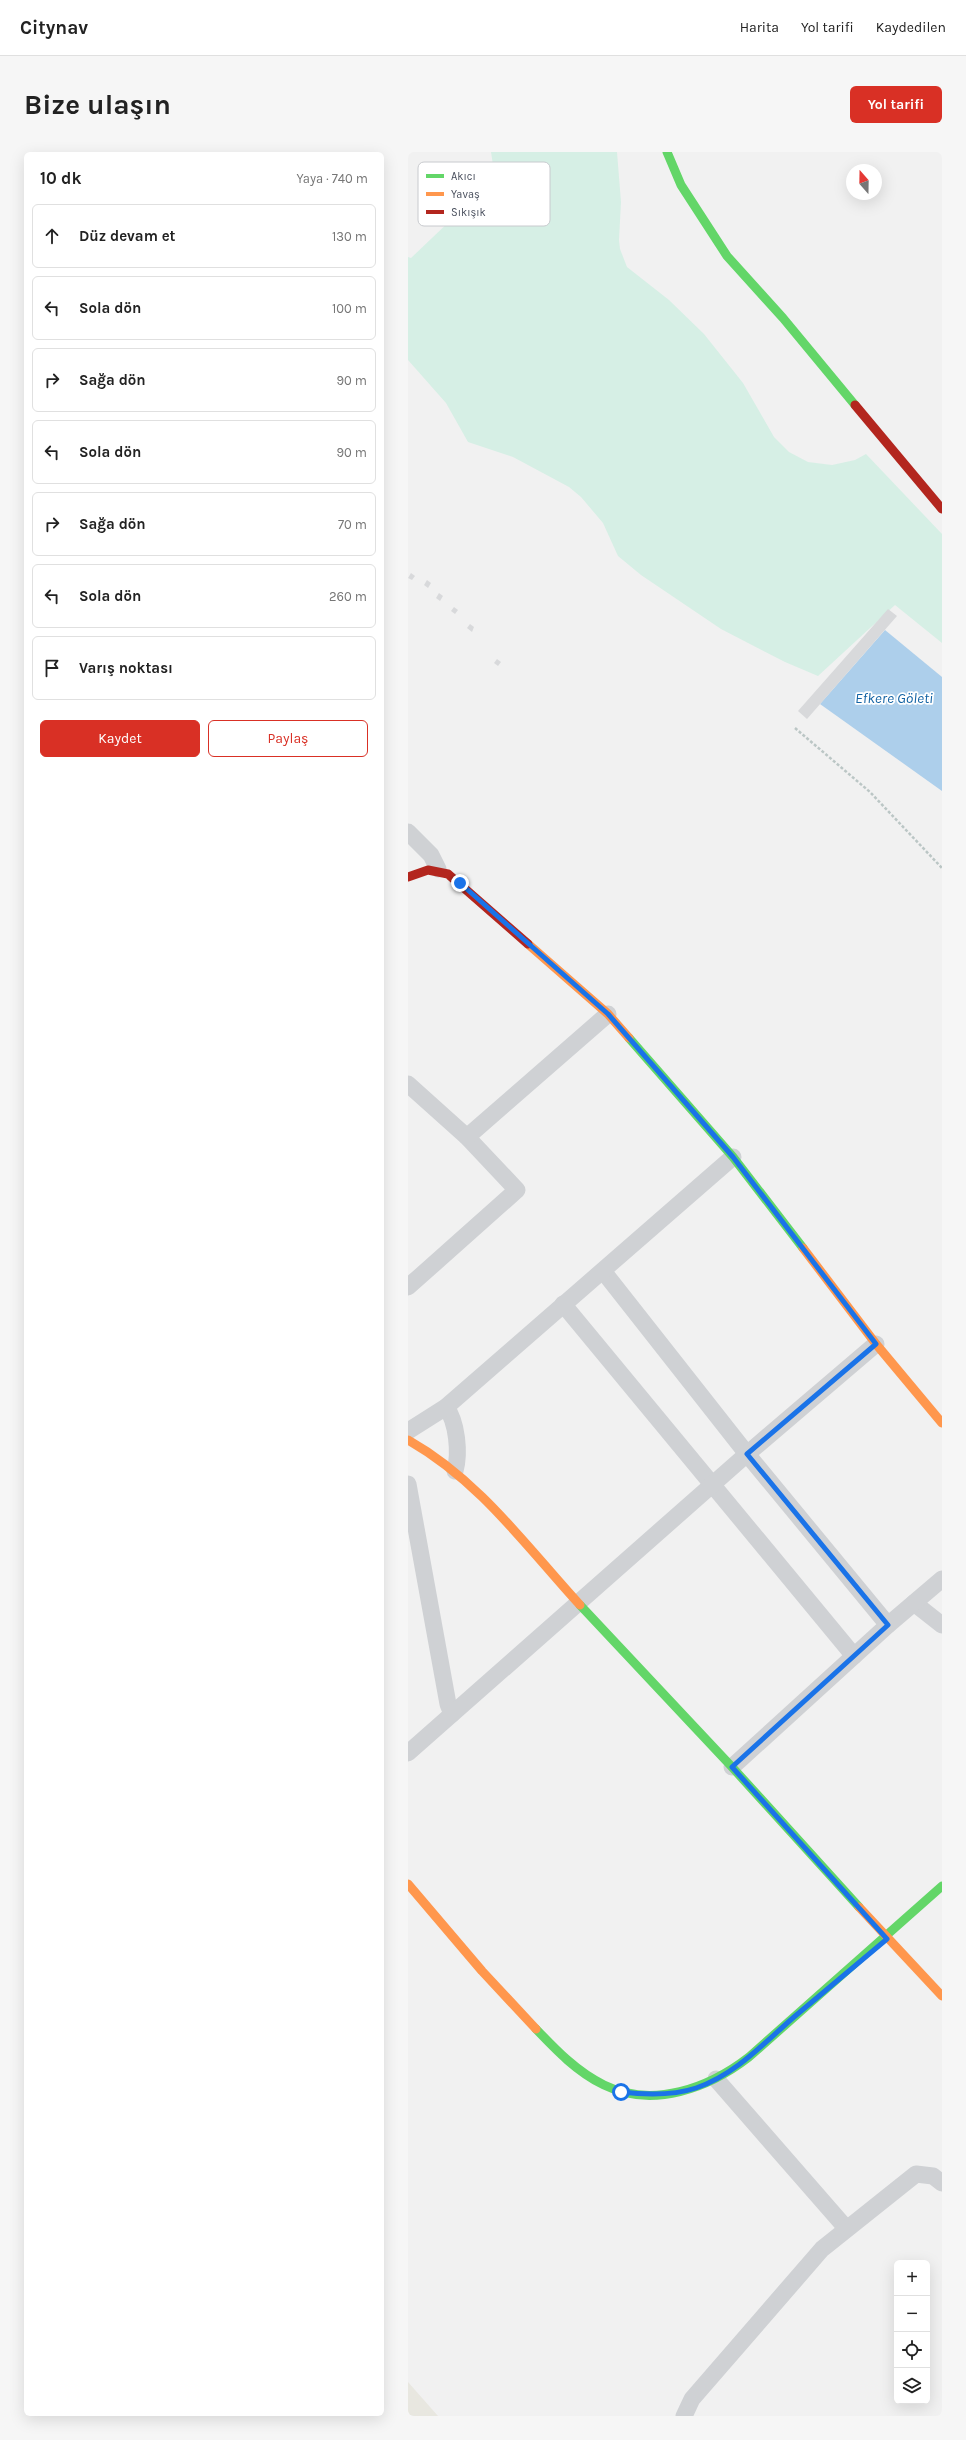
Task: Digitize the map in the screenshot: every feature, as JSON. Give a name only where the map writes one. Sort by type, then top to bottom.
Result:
[{"type":"street","points":[[667,152],[681,184],[727,256],[783,318],[942,509]]},
{"type":"street","points":[[408,832],[431,855],[438,869]]},
{"type":"street","points":[[408,877],[425,870],[438,869],[448,874],[608,1014],[733,1157],[876,1344],[942,1423]]},
{"type":"street","points":[[467,1137],[608,1014]]},
{"type":"street","points":[[408,1084],[467,1137],[516,1190],[408,1287]]},
{"type":"street","points":[[408,1431],[446,1407],[733,1157]]},
{"type":"street","points":[[603,1271],[747,1454],[888,1625]]},
{"type":"street","points":[[563,1304],[711,1486],[854,1656]]},
{"type":"street","points":[[408,1753],[579,1604],[747,1454],[876,1344]]},
{"type":"street","points":[[446,1407],[452,1415],[458,1461],[455,1471]]},
{"type":"street","points":[[408,1440],[420,1445],[455,1471],[485,1500],[579,1604],[732,1767],[887,1939],[942,1996]]},
{"type":"street","points":[[408,1484],[448,1704],[452,1714]]},
{"type":"street","points":[[732,1767],[888,1625],[942,1579]]},
{"type":"street","points":[[914,1603],[942,1625]]},
{"type":"street","points":[[408,1884],[473,1962],[549,2042],[593,2080],[621,2092],[644,2094],[675,2093],[696,2088],[716,2079],[749,2056],[887,1939],[942,1886]]},
{"type":"street","points":[[716,2079],[846,2228]]},
{"type":"street","points":[[684,2416],[692,2399],[822,2249],[846,2228],[916,2174],[933,2176],[942,2183]]},
{"type":"path","points":[[794,728],[870,792],[942,868]]},
{"type":"green space","points":[[491,152],[617,152],[621,202],[619,240],[620,249],[627,267],[669,300],[704,334],[743,383],[774,437],[789,452],[808,462],[832,465],[855,460],[866,454],[942,534],[942,643],[895,605],[818,676],[785,662],[721,629],[641,575],[618,556],[603,523],[581,497],[569,487],[513,457],[468,442],[446,403],[408,360],[408,257],[411,258],[445,226],[550,226],[550,162],[493,162]]},
{"type":"sand","points":[[408,2382],[438,2416],[408,2416]]},
{"type":"water","name":"Efkere Göleti","points":[[885,630],[942,677],[942,791],[820,704]]},
{"type":"building","points":[[411,573],[415,576],[412,580],[408,578]]},
{"type":"building","points":[[427,580],[431,583],[428,588],[424,585]]},
{"type":"building","points":[[439,593],[443,596],[440,601],[436,598]]},
{"type":"building","points":[[454,607],[458,610],[455,614],[451,611]]},
{"type":"building","points":[[888,609],[897,616],[807,719],[798,711]]},
{"type":"building","points":[[470,624],[474,627],[472,632],[467,628]]},
{"type":"building","points":[[497,659],[501,662],[498,666],[494,663]]},
{"type":"traffic: fast","points":[[667,152],[681,185],[727,256],[783,318],[855,405]]},
{"type":"traffic: fast","points":[[629,1038],[733,1157],[803,1248]]},
{"type":"traffic: fast","points":[[580,1605],[732,1767],[859,1907]]},
{"type":"traffic: fast","points":[[536,2029],[559,2053],[585,2074],[604,2085],[623,2092],[642,2095],[661,2095],[680,2092],[698,2086],[716,2078],[749,2057],[942,1886]]},
{"type":"traffic: slow","points":[[528,944],[608,1014],[629,1038]]},
{"type":"traffic: slow","points":[[803,1248],[876,1344],[942,1423]]},
{"type":"traffic: slow","points":[[408,1440],[434,1456],[479,1494],[521,1537],[580,1605]]},
{"type":"traffic: slow","points":[[408,1884],[482,1971],[536,2029]]},
{"type":"traffic: slow","points":[[859,1907],[942,1996]]},
{"type":"traffic: jam","points":[[855,405],[942,509]]},
{"type":"traffic: jam","points":[[408,877],[428,870],[448,874],[528,944]]},
{"type":"route","points":[[460,883],[608,1014],[733,1157],[876,1344],[747,1454],[888,1625],[732,1767],[887,1939],[731,2070],[716,2079],[696,2088],[675,2093],[644,2094],[621,2092]]}]
